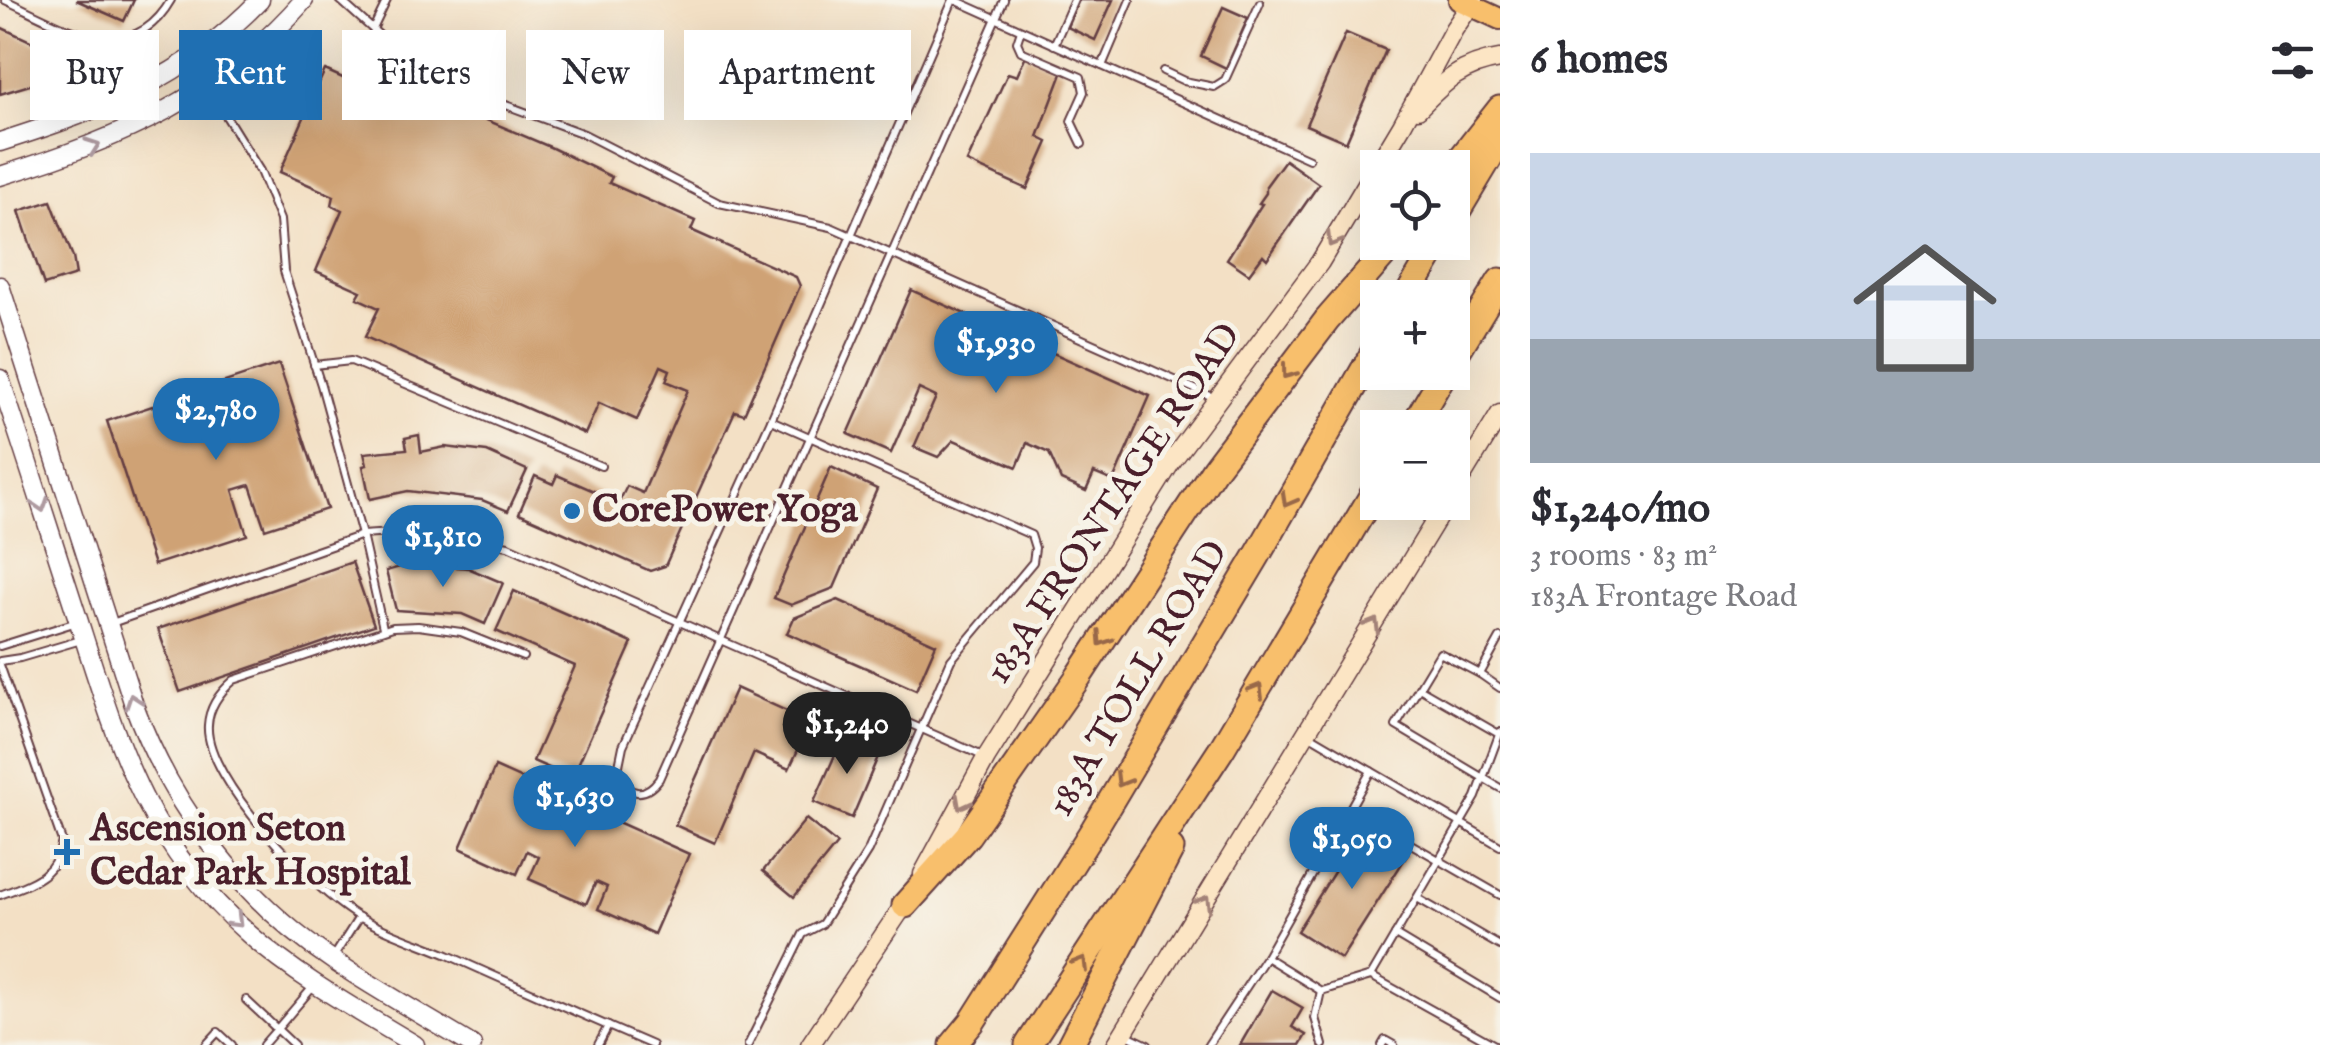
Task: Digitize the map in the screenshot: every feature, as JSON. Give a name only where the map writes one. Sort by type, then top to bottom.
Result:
[{"type":"highway","points":[[1470,158],[1500,109]]},
{"type":"highway","points":[[1470,161],[1500,140]]},
{"type":"highway","points":[[905,905],[968,835],[1215,468],[1328,320],[1380,260]]},
{"type":"highway","points":[[1470,330],[1500,281]]},
{"type":"highway","name":"183A TOLL ROAD","points":[[953,1045],[972,1022],[1094,828],[1360,376]]},
{"type":"highway","points":[[1028,1045],[1221,750],[1360,516]]},
{"type":"highway","points":[[1070,1045],[1221,750]]},
{"type":"main road","points":[[1468,2],[1500,19]]},
{"type":"main road","name":"183A FRONTAGE ROAD","points":[[810,1045],[905,905],[986,758],[1171,462],[1320,262],[1402,125],[1468,2]]},
{"type":"main road","points":[[1402,125],[1446,80],[1475,63],[1500,58]]},
{"type":"main road","points":[[1470,463],[1500,414]]},
{"type":"main road","points":[[1120,1039],[1436,520]]},
{"type":"street","points":[[0,142],[92,112],[146,87],[207,46],[260,0]]},
{"type":"street","points":[[276,30],[304,0]]},
{"type":"street","points":[[0,176],[119,136],[179,102]]},
{"type":"street","points":[[0,286],[148,742],[194,822],[258,900],[332,960],[472,1045]]},
{"type":"street","points":[[0,380],[122,754],[159,826],[212,897],[260,943],[315,984],[415,1045]]},
{"type":"street","points":[[82,630],[108,624]]},
{"type":"street","points":[[315,984],[332,960]]},
{"type":"lane","points":[[5,0],[90,38],[110,41],[144,30],[171,0]]},
{"type":"lane","points":[[340,0],[373,30],[386,0]]},
{"type":"lane","points":[[1004,0],[996,18],[890,256],[810,438],[722,643],[658,779],[650,790],[640,794],[627,790],[616,780],[617,764],[954,0],[996,18],[1308,159]]},
{"type":"lane","points":[[1054,45],[1074,0]]},
{"type":"lane","points":[[1102,66],[1130,0]]},
{"type":"lane","points":[[1163,71],[1184,81],[1214,87],[1225,80],[1260,4]]},
{"type":"lane","points":[[1021,30],[1020,51],[1081,78],[1084,92],[1072,121],[1082,144]]},
{"type":"lane","points":[[506,105],[584,134],[719,203],[805,219],[849,235],[1216,398]]},
{"type":"lane","points":[[229,120],[260,170],[280,220],[284,271],[362,534],[383,628]]},
{"type":"lane","points":[[314,365],[351,361],[601,466]]},
{"type":"lane","points":[[748,1045],[800,939],[822,924],[868,851],[951,660],[1032,562],[1036,548],[1031,534],[771,420]]},
{"type":"lane","points":[[108,624],[362,534],[442,533],[508,546],[986,758]]},
{"type":"lane","points":[[522,658],[461,632],[418,626],[383,628],[234,680],[217,698],[208,722],[212,750],[253,816],[291,860],[359,917],[652,1045]]},
{"type":"lane","points":[[0,646],[82,630]]},
{"type":"lane","points":[[0,895],[47,876],[59,856],[62,841],[0,663],[82,630]]},
{"type":"lane","points":[[1480,674],[1500,638]]},
{"type":"lane","points":[[1500,688],[1440,653],[1396,726],[1500,788]]},
{"type":"lane","points":[[1266,957],[1321,991],[1371,976],[1461,822],[1500,733],[1419,688]]},
{"type":"lane","points":[[1308,734],[1500,846]]},
{"type":"lane","points":[[1208,1045],[1266,957],[1371,771]]},
{"type":"lane","points":[[1350,808],[1500,896]]},
{"type":"lane","points":[[1417,898],[1500,946]]},
{"type":"lane","points":[[332,960],[359,917]]},
{"type":"lane","points":[[1395,935],[1500,998]]},
{"type":"lane","points":[[1371,976],[1495,1045]]},
{"type":"lane","points":[[263,1045],[315,984]]},
{"type":"lane","points":[[1321,991],[1315,1018],[1325,1045]]},
{"type":"lane","points":[[246,1000],[294,1045]]},
{"type":"lane","points":[[598,1045],[608,1026]]},
{"type":"lane","points":[[206,1045],[218,1032],[232,1045]]},
{"type":"lane","points":[[1120,1039],[1148,1045]]},
{"type":"lane","points":[[1382,1045],[1385,1040],[1394,1045]]},
{"type":"building","points":[[76,0],[134,0],[124,21]]},
{"type":"building","points":[[1079,0],[1113,0],[1095,40],[1067,27]]},
{"type":"building","points":[[1223,7],[1248,18],[1226,68],[1201,56]]},
{"type":"building","points":[[0,27],[30,41],[30,85],[0,94]]},
{"type":"building","points":[[1346,33],[1386,50],[1346,142],[1306,125]]},
{"type":"building","points":[[1026,55],[1063,71],[1038,137],[1048,142],[1027,189],[967,162],[1008,73],[1017,76]]},
{"type":"building","points":[[325,70],[342,78],[342,120],[486,120],[612,177],[609,183],[695,221],[691,230],[796,277],[800,286],[744,414],[735,411],[665,566],[650,571],[519,513],[535,476],[553,484],[557,475],[619,502],[627,486],[643,493],[688,390],[666,381],[670,370],[661,366],[637,420],[599,403],[585,434],[365,337],[379,308],[357,298],[361,291],[316,271],[342,210],[332,205],[334,196],[280,172],[303,120],[322,120]]},
{"type":"building","points":[[1285,160],[1319,184],[1267,259],[1263,255],[1249,274],[1227,259],[1262,204],[1259,203],[1266,186]]},
{"type":"building","points":[[51,201],[76,275],[44,285],[19,211]]},
{"type":"building","points":[[911,290],[1150,396],[1113,481],[1094,473],[1086,491],[1061,480],[1049,453],[1027,443],[1017,467],[954,440],[938,457],[914,447],[936,397],[919,389],[891,453],[848,434]]},
{"type":"building","points":[[279,364],[327,509],[265,529],[250,485],[233,490],[247,535],[154,565],[107,421]]},
{"type":"building","points":[[419,435],[421,452],[445,447],[487,452],[527,470],[508,511],[482,500],[408,491],[370,499],[364,453],[407,449],[405,438]]},
{"type":"building","points":[[831,467],[877,489],[834,588],[791,605],[774,598]]},
{"type":"building","points":[[352,562],[374,625],[180,692],[158,629]]},
{"type":"building","points":[[413,563],[468,568],[503,583],[485,624],[462,614],[396,610],[386,571]]},
{"type":"building","points":[[514,591],[632,643],[572,778],[533,761],[575,666],[496,631]]},
{"type":"building","points":[[838,600],[936,644],[916,690],[787,633],[794,618]]},
{"type":"building","points":[[736,688],[811,722],[789,769],[754,753],[715,843],[675,825]]},
{"type":"building","points":[[844,735],[880,752],[852,818],[814,802]]},
{"type":"building","points":[[495,767],[689,854],[654,934],[598,909],[607,887],[596,882],[586,904],[529,879],[539,857],[527,851],[517,874],[460,848]]},
{"type":"building","points":[[806,819],[837,844],[794,897],[763,871]]},
{"type":"building","points":[[1363,826],[1408,854],[1341,959],[1297,931]]},
{"type":"building","points":[[1272,990],[1303,1008],[1292,1027],[1306,1035],[1300,1045],[1240,1045]]},
{"type":"place","name":"CorePower Yoga","points":[[572,511]]},
{"type":"place","name":"Ascension Seton Cedar Park Hospital","points":[[67,852]]}]
